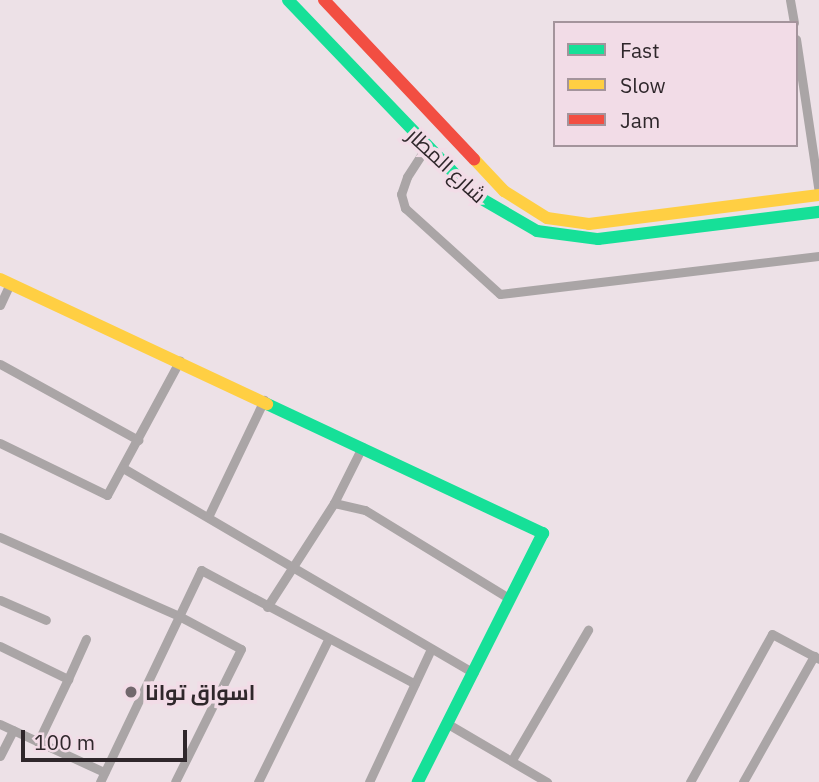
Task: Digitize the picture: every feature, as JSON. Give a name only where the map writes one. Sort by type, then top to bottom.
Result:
[{"type":"main road","name":"شارع المطار","points":[[288,0],[425,149],[489,205],[564,239],[598,239],[819,212]]},
{"type":"main road","name":"شارع المطار","points":[[326,3],[503,191],[547,218],[589,224],[819,194]]},
{"type":"main road","points":[[311,25],[326,3]]},
{"type":"main road","points":[[5,281],[180,360],[542,533],[418,782]]},
{"type":"street","points":[[790,0],[794,21]]},
{"type":"street","points":[[798,52],[819,194]]},
{"type":"street","points":[[425,149],[407,177],[401,194],[405,208],[500,294],[819,256]]},
{"type":"street","points":[[0,305],[5,281]]},
{"type":"street","points":[[0,443],[107,495],[180,360]]},
{"type":"street","points":[[0,364],[138,440]]},
{"type":"street","points":[[208,517],[264,400]]},
{"type":"street","points":[[267,607],[289,567],[334,503],[362,446]]},
{"type":"street","points":[[123,468],[474,673]]},
{"type":"street","points":[[334,503],[365,510],[510,599]]},
{"type":"street","points":[[0,537],[179,615],[241,649],[175,782]]},
{"type":"street","points":[[100,782],[201,570],[415,684]]},
{"type":"street","points":[[0,600],[46,620]]},
{"type":"street","points":[[512,760],[588,629]]},
{"type":"street","points":[[690,782],[772,634],[817,657],[743,782]]},
{"type":"street","points":[[38,742],[86,639]]},
{"type":"street","points":[[258,782],[328,640]]},
{"type":"street","points":[[0,646],[68,678]]},
{"type":"street","points":[[369,782],[431,649]]},
{"type":"street","points":[[0,724],[104,772]]},
{"type":"street","points":[[448,724],[547,782]]},
{"type":"street","points":[[0,756],[13,730]]},
{"type":"traffic: fast","points":[[288,0],[475,195],[537,231],[598,239],[819,212]]},
{"type":"traffic: fast","points":[[267,404],[543,533],[418,782]]},
{"type":"traffic: slow","points":[[474,159],[504,191],[547,218],[589,224],[819,195]]},
{"type":"traffic: slow","points":[[0,279],[267,404]]},
{"type":"traffic: jam","points":[[324,0],[474,159]]},
{"type":"place","name":"اسواق توانا","points":[[131,692]]}]
